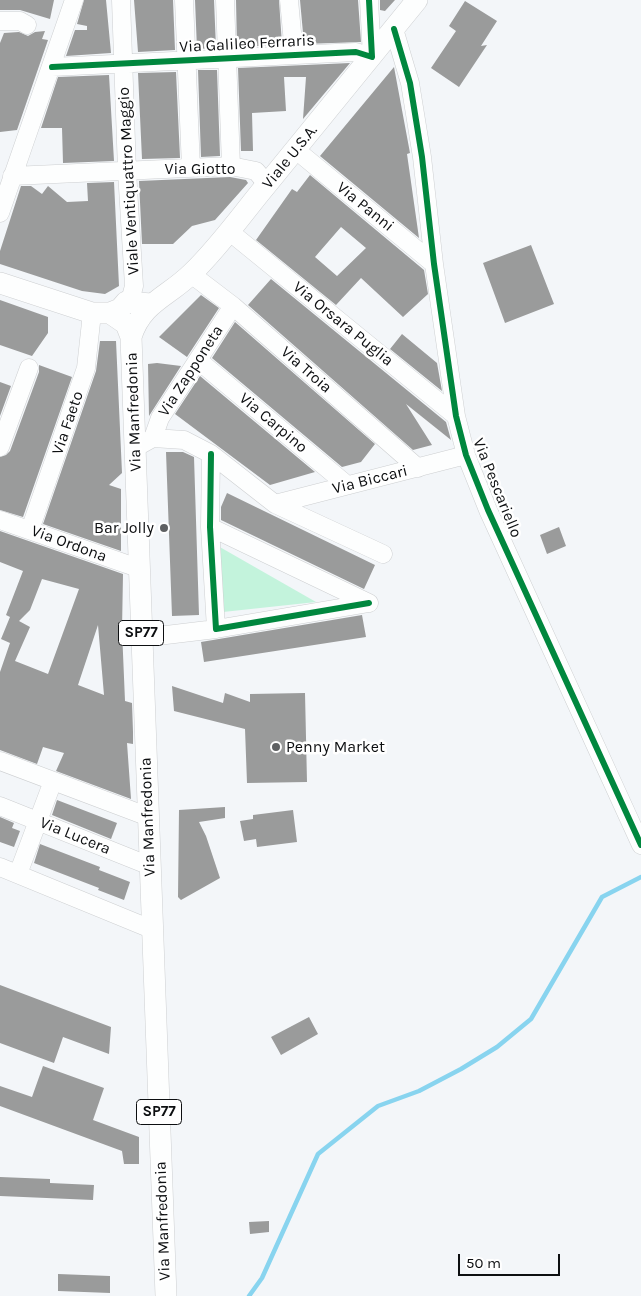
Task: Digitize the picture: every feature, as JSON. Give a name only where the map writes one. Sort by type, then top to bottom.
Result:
[{"type":"main road","name":"Viale U.S.A.","points":[[127,315],[191,274],[230,232],[418,0]]},
{"type":"main road","points":[[0,283],[127,315]]},
{"type":"main road","name":"Via Manfredonia","points":[[127,315],[135,448],[138,568],[149,817],[151,929],[166,1296]]},
{"type":"street","points":[[0,212],[74,0]]},
{"type":"street","name":"Viale Ventiquattro Maggio","points":[[121,0],[127,171],[134,286],[127,315]]},
{"type":"street","points":[[184,0],[191,168]]},
{"type":"street","points":[[225,0],[231,166]]},
{"type":"street","points":[[289,0],[294,54]]},
{"type":"street","points":[[369,0],[372,57]]},
{"type":"street","points":[[0,21],[20,21],[26,25]]},
{"type":"street","name":"Via Pescariello","points":[[394,29],[410,82],[422,157],[434,264],[456,416],[466,455],[488,510],[641,845]]},
{"type":"street","name":"Via Galileo Ferraris","points":[[52,67],[123,65],[356,52],[372,57]]},
{"type":"street","name":"Via Panni","points":[[296,150],[434,264]]},
{"type":"street","name":"Via Giotto","points":[[12,176],[231,166],[256,172],[267,184]]},
{"type":"street","name":"Via Orsara Puglia","points":[[230,232],[456,416]]},
{"type":"street","name":"Via Troia","points":[[191,274],[233,306],[418,468]]},
{"type":"street","name":"Via Zapponeta","points":[[153,438],[160,418],[199,361],[233,306]]},
{"type":"street","name":"Via Faeto","points":[[30,530],[86,368],[127,315]]},
{"type":"street","name":"Via Carpino","points":[[199,361],[347,485]]},
{"type":"street","points":[[0,447],[29,368]]},
{"type":"street","points":[[135,448],[153,438],[184,440],[211,454],[275,504],[383,554]]},
{"type":"street","points":[[211,454],[210,527],[216,629]]},
{"type":"street","name":"Via Biccari","points":[[275,504],[466,455]]},
{"type":"street","name":"Via Ordona","points":[[0,520],[138,568]]},
{"type":"street","points":[[141,638],[216,629],[369,603],[210,527]]},
{"type":"street","points":[[0,761],[149,817]]},
{"type":"street","points":[[18,874],[53,781]]},
{"type":"street","name":"Via Lucera","points":[[0,806],[150,866]]},
{"type":"street","points":[[0,867],[151,929]]},
{"type":"green space","points":[[218,546],[316,602],[223,612]]},
{"type":"building","points":[[0,0],[54,0],[50,19],[20,10],[0,10]]},
{"type":"building","points":[[84,0],[106,0],[111,53],[66,56],[75,30],[87,30],[87,26],[77,24]]},
{"type":"building","points":[[134,0],[173,0],[175,50],[138,52]]},
{"type":"building","points":[[195,0],[214,0],[216,48],[197,49]]},
{"type":"building","points":[[236,0],[279,0],[282,45],[237,47]]},
{"type":"building","points":[[300,0],[358,0],[361,42],[304,44]]},
{"type":"building","points":[[380,0],[395,0],[385,11],[380,10]]},
{"type":"building","points":[[465,1],[497,21],[481,46],[487,45],[459,87],[431,68],[456,31],[449,26]]},
{"type":"building","points":[[45,31],[42,39],[48,40],[17,130],[0,132],[0,43],[4,33],[19,32],[28,36],[35,32]]},
{"type":"building","points":[[350,63],[303,119],[306,77],[284,77],[286,111],[252,113],[253,151],[241,151],[238,68]]},
{"type":"building","points":[[394,67],[410,153],[407,154],[419,238],[320,156]]},
{"type":"building","points":[[198,70],[217,70],[220,156],[201,157]]},
{"type":"building","points":[[176,72],[180,158],[142,159],[138,73]]},
{"type":"building","points":[[109,75],[114,161],[63,163],[62,128],[41,128],[58,77]]},
{"type":"building","points":[[310,175],[424,270],[428,294],[403,317],[361,278],[336,305],[256,240],[292,189],[297,192]],"holes":[[[341,227],[366,248],[337,276],[315,257]]]},
{"type":"building","points":[[230,177],[246,180],[248,183],[215,220],[192,226],[173,244],[142,244],[139,181]]},
{"type":"building","points":[[114,182],[119,286],[105,294],[82,291],[0,264],[0,251],[21,186],[31,186],[42,194],[48,186],[67,202],[88,201],[87,183]]},
{"type":"building","points":[[531,245],[554,304],[505,323],[483,263]]},
{"type":"building","points":[[271,279],[446,422],[451,440],[406,404],[432,445],[413,450],[248,305]]},
{"type":"building","points":[[201,295],[219,308],[187,357],[159,337]]},
{"type":"building","points":[[0,300],[48,317],[48,333],[32,356],[0,345]]},
{"type":"building","points":[[235,322],[375,444],[361,462],[342,467],[212,358]]},
{"type":"building","points":[[402,334],[437,363],[442,391],[390,349]]},
{"type":"building","points":[[100,341],[116,341],[122,473],[109,485],[121,489],[121,551],[43,524],[96,371]]},
{"type":"building","points":[[157,363],[181,366],[149,416],[148,364]]},
{"type":"building","points":[[39,365],[72,377],[23,517],[0,510],[0,457],[10,451],[39,372]]},
{"type":"building","points":[[200,376],[315,472],[270,485],[175,414]]},
{"type":"building","points":[[0,382],[11,386],[0,416]]},
{"type":"building","points":[[166,452],[183,452],[194,457],[199,615],[172,616]]},
{"type":"building","points":[[227,493],[375,565],[364,589],[221,520],[221,507]]},
{"type":"building","points":[[559,527],[566,546],[547,554],[540,535]]},
{"type":"building","points":[[0,531],[123,574],[122,630],[125,701],[132,703],[133,744],[127,743],[131,799],[56,771],[64,753],[43,747],[37,764],[0,750],[0,672],[10,643],[1,639],[10,617],[6,615],[23,571],[0,562]],"holes":[[[42,579],[79,589],[48,674],[15,661],[30,627],[19,621],[30,610]],[[98,625],[104,695],[78,685]]]},
{"type":"building","points":[[362,615],[366,637],[204,662],[201,642]]},
{"type":"building","name":"Penny Market","points":[[172,686],[223,703],[225,693],[250,702],[250,694],[305,693],[307,782],[247,783],[245,729],[174,711]]},
{"type":"building","points":[[57,800],[117,823],[111,839],[52,815]]},
{"type":"building","points":[[225,807],[225,818],[199,822],[206,836],[220,878],[181,900],[178,897],[179,810]]},
{"type":"building","points":[[293,810],[297,842],[257,847],[256,839],[244,841],[240,821],[253,819],[253,815]]},
{"type":"building","points":[[0,817],[14,823],[12,828],[20,831],[14,847],[0,842]]},
{"type":"building","points":[[40,844],[100,867],[99,870],[130,882],[124,900],[98,890],[99,888],[34,863]]},
{"type":"building","points":[[0,985],[111,1027],[109,1054],[63,1037],[54,1063],[0,1043]]},
{"type":"building","points":[[309,1017],[318,1034],[281,1055],[271,1037]]},
{"type":"building","points":[[43,1066],[104,1088],[93,1120],[139,1137],[139,1164],[124,1164],[122,1151],[0,1106],[0,1086],[32,1097]]},
{"type":"building","points":[[0,1177],[50,1179],[50,1183],[94,1185],[93,1200],[0,1196]]},
{"type":"building","points":[[269,1221],[269,1232],[250,1234],[249,1222]]},
{"type":"building","points":[[58,1274],[110,1276],[110,1293],[58,1291]]},
{"type":"waterway","points":[[249,1296],[262,1278],[318,1154],[378,1106],[419,1091],[461,1069],[497,1047],[531,1019],[602,897],[641,877]]},
{"type":"cycle path","points":[[52,67],[356,52],[372,57],[369,0]]},
{"type":"cycle path","points":[[394,29],[410,83],[422,157],[434,264],[456,416],[466,455],[488,510],[641,845]]},
{"type":"cycle path","points":[[211,454],[210,527],[216,629],[369,603]]},
{"type":"place","name":"Bar Jolly","points":[[164,528]]},
{"type":"place","name":"Penny Market","points":[[276,747]]}]
